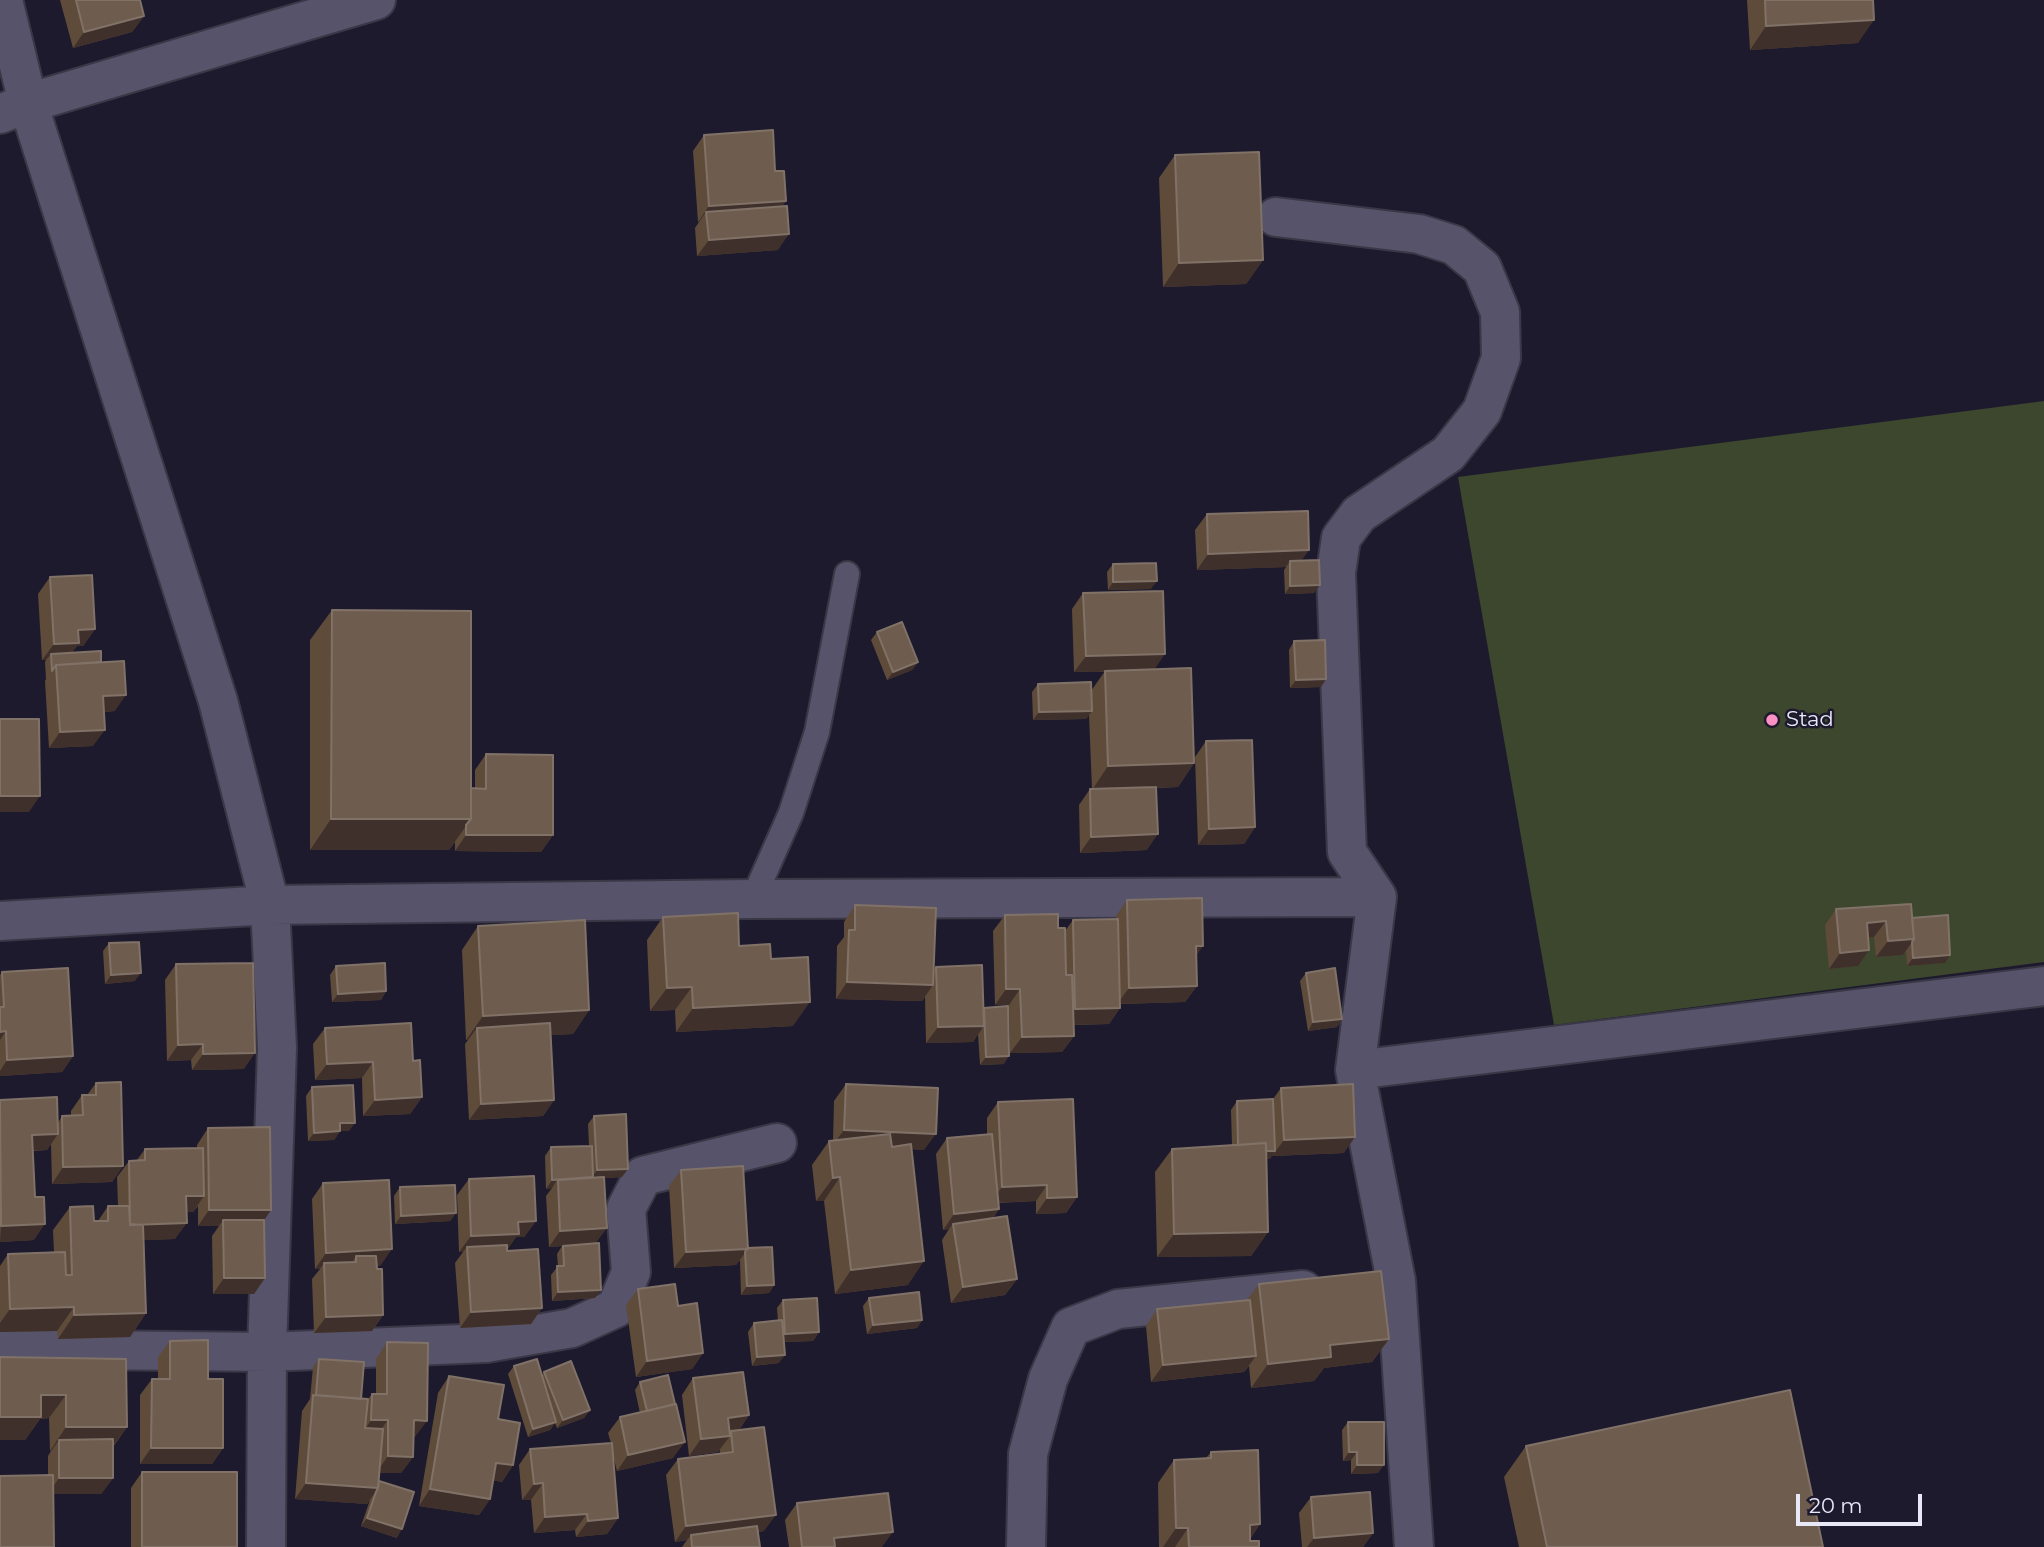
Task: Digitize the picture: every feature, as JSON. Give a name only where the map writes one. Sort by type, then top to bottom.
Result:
[{"type":"street","points":[[3,0],[14,108],[218,701],[270,905],[276,1048],[267,1352],[265,1547]]},
{"type":"street","points":[[14,108],[376,0]]},
{"type":"street","points":[[1276,217],[1419,234],[1454,245],[1482,268],[1500,312],[1501,358],[1482,411],[1448,454],[1359,514],[1340,538],[1335,573],[1347,852],[1377,897],[1355,1070],[1396,1281],[1414,1547]]},
{"type":"street","points":[[0,921],[270,905],[753,899],[1377,897]]},
{"type":"street","points":[[1355,1070],[2044,986]]},
{"type":"street","points":[[0,1349],[267,1352],[486,1343],[572,1328],[616,1308],[631,1272],[626,1209],[643,1176],[777,1143]]},
{"type":"street","points":[[1026,1547],[1028,1454],[1048,1378],[1071,1327],[1118,1309],[1396,1281]]},
{"type":"lane","points":[[753,899],[792,813],[817,732],[847,574]]},
{"type":"green space","name":"Stad","points":[[2044,401],[2044,962],[1554,1025],[1458,477]]},
{"type":"building","points":[[76,0],[140,0],[144,16],[84,32]]},
{"type":"building","points":[[1765,0],[1873,0],[1874,20],[1766,26]]},
{"type":"building","points":[[773,130],[775,171],[784,171],[786,201],[709,206],[704,135]]},
{"type":"building","points":[[1259,152],[1263,260],[1179,263],[1175,155]]},
{"type":"building","points":[[787,206],[789,234],[709,240],[706,212]]},
{"type":"building","points":[[1308,511],[1309,550],[1208,554],[1207,514]]},
{"type":"building","points":[[1319,560],[1320,585],[1290,586],[1290,561]]},
{"type":"building","points":[[1156,563],[1157,581],[1113,582],[1113,564]]},
{"type":"building","points":[[92,575],[95,629],[78,630],[79,643],[54,644],[50,577]]},
{"type":"building","points":[[1163,591],[1165,654],[1086,656],[1083,593]]},
{"type":"building","points":[[332,610],[471,611],[471,819],[331,819]]},
{"type":"building","points":[[902,622],[918,662],[893,672],[877,632]]},
{"type":"building","points":[[1325,640],[1326,679],[1296,680],[1294,641]]},
{"type":"building","points":[[101,651],[101,662],[56,665],[52,671],[51,654]]},
{"type":"building","points":[[124,661],[126,695],[103,696],[105,730],[60,732],[56,665]]},
{"type":"building","points":[[1191,668],[1194,763],[1108,766],[1105,671]]},
{"type":"building","points":[[1091,682],[1092,711],[1039,712],[1038,684]]},
{"type":"building","points":[[0,719],[39,719],[40,796],[0,796]]},
{"type":"building","points":[[1252,740],[1255,827],[1209,829],[1206,741]]},
{"type":"building","points":[[486,754],[553,755],[553,835],[466,835],[466,825],[471,819],[471,788],[486,789]]},
{"type":"building","points":[[1156,787],[1158,834],[1091,837],[1090,789]]},
{"type":"building","points":[[1202,898],[1203,946],[1196,946],[1197,986],[1129,988],[1127,900]]},
{"type":"building","points":[[1911,904],[1914,939],[1888,941],[1886,921],[1867,923],[1869,950],[1840,953],[1836,909]]},
{"type":"building","points":[[855,905],[936,908],[933,985],[847,982],[849,930],[855,930]]},
{"type":"building","points":[[738,913],[739,946],[770,944],[771,959],[808,957],[810,1002],[693,1008],[692,987],[667,988],[663,917]]},
{"type":"building","points":[[1058,914],[1058,928],[1065,928],[1066,975],[1072,975],[1074,1036],[1022,1037],[1020,989],[1006,989],[1005,915]]},
{"type":"building","points":[[1948,915],[1950,955],[1913,958],[1912,918]]},
{"type":"building","points":[[1118,919],[1120,1008],[1075,1009],[1073,920]]},
{"type":"building","points":[[585,920],[589,1010],[483,1016],[478,926]]},
{"type":"building","points":[[139,942],[141,973],[111,975],[109,943]]},
{"type":"building","points":[[253,963],[255,1053],[203,1054],[203,1044],[178,1045],[176,964]]},
{"type":"building","points":[[385,963],[386,991],[338,994],[336,966]]},
{"type":"building","points":[[982,965],[984,1026],[938,1027],[936,967]]},
{"type":"building","points":[[68,968],[73,1056],[7,1060],[6,1031],[0,1032],[0,1007],[4,1007],[2,972]]},
{"type":"building","points":[[1335,968],[1342,1019],[1313,1022],[1306,973]]},
{"type":"building","points":[[1008,1006],[1009,1056],[986,1057],[984,1008]]},
{"type":"building","points":[[411,1023],[413,1061],[420,1060],[422,1097],[375,1100],[373,1062],[327,1064],[325,1028]]},
{"type":"building","points":[[550,1023],[554,1100],[481,1104],[477,1028]]},
{"type":"building","points":[[121,1082],[123,1166],[63,1167],[62,1116],[83,1115],[82,1095],[96,1095],[96,1083]]},
{"type":"building","points":[[846,1084],[938,1088],[936,1134],[844,1130]]},
{"type":"building","points":[[1353,1084],[1355,1137],[1284,1140],[1281,1088]]},
{"type":"building","points":[[353,1085],[355,1123],[340,1123],[340,1131],[314,1133],[312,1087]]},
{"type":"building","points":[[57,1097],[58,1134],[32,1135],[35,1197],[44,1197],[45,1224],[1,1226],[0,1100]]},
{"type":"building","points":[[1073,1099],[1077,1197],[1047,1198],[1047,1185],[1002,1187],[998,1102]]},
{"type":"building","points":[[1273,1099],[1275,1151],[1266,1151],[1266,1143],[1238,1145],[1237,1101]]},
{"type":"building","points":[[626,1114],[628,1169],[597,1170],[594,1116]]},
{"type":"building","points":[[270,1127],[271,1210],[209,1210],[208,1128]]},
{"type":"building","points":[[890,1134],[892,1147],[911,1144],[924,1261],[851,1270],[840,1177],[833,1178],[829,1141]]},
{"type":"building","points":[[992,1134],[999,1209],[954,1214],[947,1138]]},
{"type":"building","points":[[1266,1143],[1268,1232],[1174,1234],[1172,1149]]},
{"type":"building","points":[[592,1146],[593,1177],[552,1180],[551,1147]]},
{"type":"building","points":[[203,1148],[204,1196],[186,1196],[187,1223],[130,1225],[129,1161],[145,1160],[145,1149]]},
{"type":"building","points":[[743,1166],[748,1249],[686,1252],[681,1170]]},
{"type":"building","points":[[534,1176],[536,1221],[518,1222],[519,1234],[471,1236],[469,1179]]},
{"type":"building","points":[[604,1177],[607,1228],[560,1231],[558,1180]]},
{"type":"building","points":[[389,1180],[392,1249],[326,1253],[323,1183]]},
{"type":"building","points":[[455,1185],[456,1213],[401,1216],[400,1187]]},
{"type":"building","points":[[93,1206],[94,1221],[108,1221],[108,1206],[129,1206],[130,1224],[143,1225],[146,1313],[74,1315],[74,1307],[10,1309],[8,1254],[65,1252],[66,1275],[72,1275],[70,1207]]},
{"type":"building","points":[[1007,1216],[1017,1279],[963,1287],[953,1224]]},
{"type":"building","points":[[223,1220],[264,1220],[265,1278],[224,1278]]},
{"type":"building","points":[[599,1243],[601,1290],[558,1292],[557,1266],[564,1266],[563,1246]]},
{"type":"building","points":[[507,1245],[507,1251],[538,1249],[542,1308],[471,1312],[467,1247]]},
{"type":"building","points":[[772,1247],[774,1285],[747,1286],[747,1248]]},
{"type":"building","points":[[356,1256],[376,1256],[377,1269],[382,1269],[383,1315],[326,1317],[324,1263],[356,1262]]},
{"type":"building","points":[[1381,1271],[1389,1339],[1330,1345],[1331,1357],[1268,1364],[1259,1284]]},
{"type":"building","points":[[675,1284],[678,1306],[697,1303],[703,1353],[647,1361],[638,1289]]},
{"type":"building","points":[[919,1292],[922,1320],[873,1325],[869,1298]]},
{"type":"building","points":[[817,1298],[819,1332],[785,1334],[783,1300]]},
{"type":"building","points":[[1250,1300],[1256,1356],[1163,1365],[1157,1309]]},
{"type":"building","points":[[782,1320],[785,1355],[757,1357],[754,1323]]},
{"type":"building","points":[[208,1340],[208,1379],[223,1379],[223,1448],[151,1448],[152,1379],[170,1379],[170,1341]]},
{"type":"building","points":[[387,1342],[428,1343],[427,1421],[414,1420],[413,1457],[388,1456],[388,1420],[371,1420],[372,1394],[387,1394]]},
{"type":"building","points":[[0,1357],[126,1359],[127,1427],[66,1427],[66,1395],[41,1395],[41,1417],[0,1417]]},
{"type":"building","points":[[319,1359],[364,1362],[361,1399],[316,1395]]},
{"type":"building","points":[[537,1359],[556,1422],[533,1429],[514,1366]]},
{"type":"building","points":[[571,1361],[590,1410],[563,1420],[544,1372]]},
{"type":"building","points":[[743,1372],[749,1415],[728,1418],[730,1436],[701,1439],[693,1378]]},
{"type":"building","points":[[668,1375],[675,1404],[647,1411],[640,1382]]},
{"type":"building","points":[[449,1376],[504,1385],[498,1419],[520,1423],[513,1465],[496,1463],[490,1499],[430,1489]]},
{"type":"building","points":[[1790,1390],[1823,1547],[1547,1547],[1526,1446]]},
{"type":"building","points":[[313,1395],[368,1399],[365,1428],[383,1429],[378,1488],[306,1483]]},
{"type":"building","points":[[676,1404],[685,1442],[628,1455],[620,1417]]},
{"type":"building","points":[[1348,1422],[1384,1422],[1384,1465],[1357,1465],[1357,1452],[1349,1452]]},
{"type":"building","points":[[764,1427],[776,1515],[686,1526],[678,1459],[733,1452],[731,1431]]},
{"type":"building","points":[[113,1439],[113,1478],[59,1478],[59,1440]]},
{"type":"building","points":[[612,1443],[618,1518],[588,1521],[587,1514],[545,1517],[543,1483],[534,1484],[530,1449]]},
{"type":"building","points":[[1258,1450],[1260,1524],[1250,1525],[1250,1541],[1259,1541],[1259,1547],[1189,1547],[1188,1528],[1176,1528],[1174,1460],[1211,1458],[1211,1452]]},
{"type":"building","points":[[142,1472],[237,1472],[237,1547],[142,1547]]},
{"type":"building","points":[[53,1475],[54,1547],[0,1547],[0,1476]]},
{"type":"building","points":[[379,1481],[414,1492],[402,1529],[367,1518]]},
{"type":"building","points":[[1370,1492],[1373,1533],[1314,1538],[1311,1497]]},
{"type":"building","points":[[888,1493],[893,1532],[834,1538],[835,1547],[802,1547],[797,1503]]},
{"type":"building","points":[[757,1526],[760,1547],[692,1547],[691,1535]]},
{"type":"place","name":"Stad","points":[[1772,720]]}]
